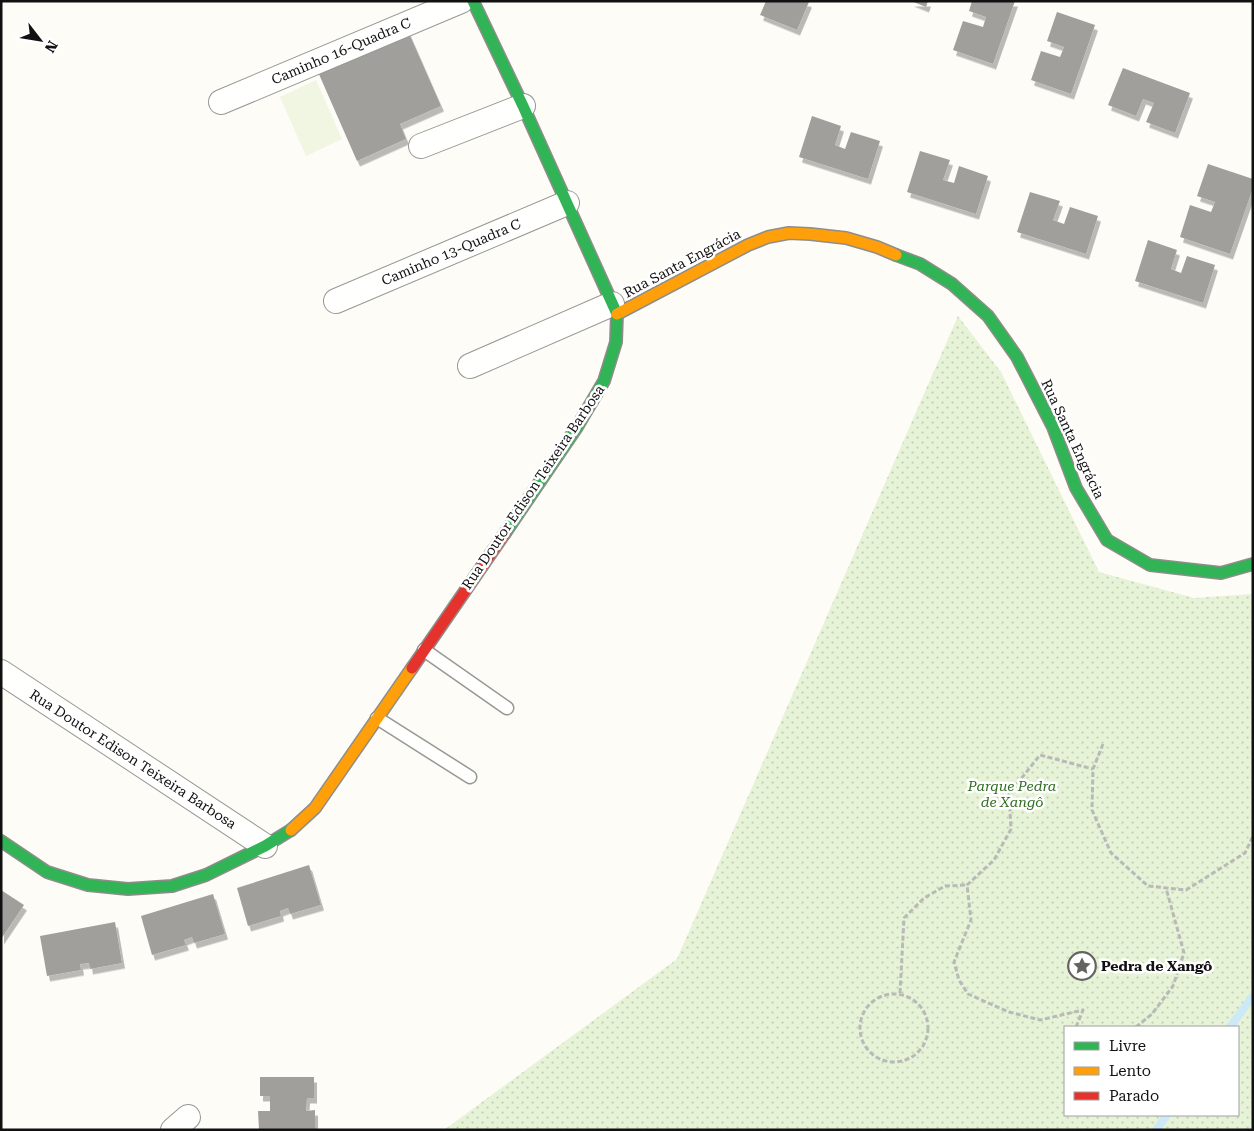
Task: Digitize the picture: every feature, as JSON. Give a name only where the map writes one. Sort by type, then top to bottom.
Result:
[{"type":"street","name":"Caminho 16-Quadra C","points":[[221,102],[461,1]]},
{"type":"street","name":"Rua Doutor Edison Teixeira Barbosa","points":[[1,841],[47,872],[88,885],[128,889],[172,886],[206,876],[265,846],[291,830],[315,808],[577,427],[604,381],[616,342],[614,309],[523,106],[473,1]]},
{"type":"street","points":[[421,146],[523,106]]},
{"type":"street","name":"Caminho 13-Quadra C","points":[[336,301],[567,203]]},
{"type":"street","name":"Rua Santa Engrácia","points":[[614,309],[748,245],[782,234],[810,234],[846,238],[877,247],[920,264],[952,284],[988,316],[1017,356],[1053,428],[1076,488],[1107,540],[1150,565],[1221,573],[1253,564]]},
{"type":"street","points":[[470,366],[614,309]]},
{"type":"street","name":"Rua Doutor Edison Teixeira Barbosa","points":[[1,672],[265,846]]},
{"type":"lane","points":[[424,650],[507,708]]},
{"type":"lane","points":[[377,718],[470,777]]},
{"type":"path","points":[[1103,744],[1093,769],[1092,810],[1111,853],[1148,886],[1186,890],[1245,853],[1253,836]]},
{"type":"path","points":[[900,993],[904,918],[924,898],[945,886],[967,885],[994,860],[1011,828],[1009,794],[1040,755],[1093,769]]},
{"type":"path","points":[[967,885],[971,920],[954,962],[959,980],[968,994],[1009,1012],[1040,1020],[1083,1010],[1076,1026]]},
{"type":"path","points":[[1137,1026],[1152,1014],[1173,986],[1184,952],[1166,888]]},
{"type":"path","points":[[900,993],[911,997],[926,1013],[929,1024],[928,1035],[921,1050],[908,1060],[885,1061],[875,1056],[861,1038],[860,1026],[862,1015],[868,1005],[878,998],[888,994],[900,993]]},
{"type":"green space","points":[[316,80],[342,139],[306,156],[280,97]]},
{"type":"green space","name":"Parque Pedra de Xangô","points":[[958,316],[1001,372],[1099,572],[1194,598],[1253,594],[1253,1130],[444,1130],[677,959]]},
{"type":"building","points":[[766,1],[809,2],[797,30],[760,15]]},
{"type":"building","points":[[911,1],[928,1],[926,7]]},
{"type":"building","points":[[972,1],[1015,1],[993,64],[953,50],[963,21],[983,27],[986,17],[969,11]]},
{"type":"building","points":[[1057,12],[1095,25],[1071,94],[1031,80],[1041,51],[1060,57],[1064,47],[1047,41]]},
{"type":"building","points":[[408,31],[441,106],[400,124],[406,139],[357,161],[318,72]]},
{"type":"building","points":[[1123,68],[1190,93],[1175,133],[1146,122],[1154,103],[1143,99],[1136,116],[1108,105]]},
{"type":"building","points":[[812,116],[841,126],[835,145],[845,149],[851,132],[880,141],[868,179],[799,157]]},
{"type":"building","points":[[920,151],[950,160],[943,180],[954,183],[959,166],[988,176],[976,214],[907,192]]},
{"type":"building","points":[[1208,164],[1253,179],[1253,188],[1230,254],[1180,237],[1190,205],[1211,212],[1215,202],[1197,196]]},
{"type":"building","points":[[1030,192],[1060,201],[1053,220],[1064,224],[1070,207],[1098,216],[1086,254],[1017,232]]},
{"type":"building","points":[[1148,240],[1177,250],[1171,269],[1181,273],[1187,256],[1215,265],[1203,303],[1135,281]]},
{"type":"building","points":[[309,865],[321,905],[290,914],[288,908],[280,911],[281,916],[248,926],[237,888]]},
{"type":"building","points":[[1,890],[24,905],[1,939]]},
{"type":"building","points":[[213,894],[225,934],[194,943],[192,937],[184,940],[186,945],[152,955],[141,916]]},
{"type":"building","points":[[115,922],[122,963],[90,969],[89,963],[80,964],[81,970],[47,976],[40,936]]},
{"type":"building","points":[[260,1077],[314,1077],[314,1098],[307,1098],[306,1111],[315,1110],[315,1130],[259,1130],[258,1111],[270,1111],[270,1096],[260,1096]]},
{"type":"waterway","points":[[1231,1026],[1253,996]]},
{"type":"waterway","points":[[1156,1130],[1166,1116]]},
{"type":"traffic: fast","points":[[473,1],[523,106],[617,314],[616,342],[604,381],[577,427],[505,533]]},
{"type":"traffic: fast","points":[[896,255],[920,264],[952,284],[988,316],[1017,357],[1053,427],[1076,488],[1107,540],[1150,565],[1221,573],[1253,564]]},
{"type":"traffic: fast","points":[[1,841],[47,872],[88,885],[128,889],[172,886],[206,875],[265,846],[291,830]]},
{"type":"traffic: slow","points":[[617,314],[748,245],[768,237],[789,233],[846,238],[896,255]]},
{"type":"traffic: slow","points":[[291,830],[315,808],[412,668]]},
{"type":"traffic: jam","points":[[412,668],[505,533]]},
{"type":"place","name":"Pedra de Xangô","points":[[1082,966]]}]
